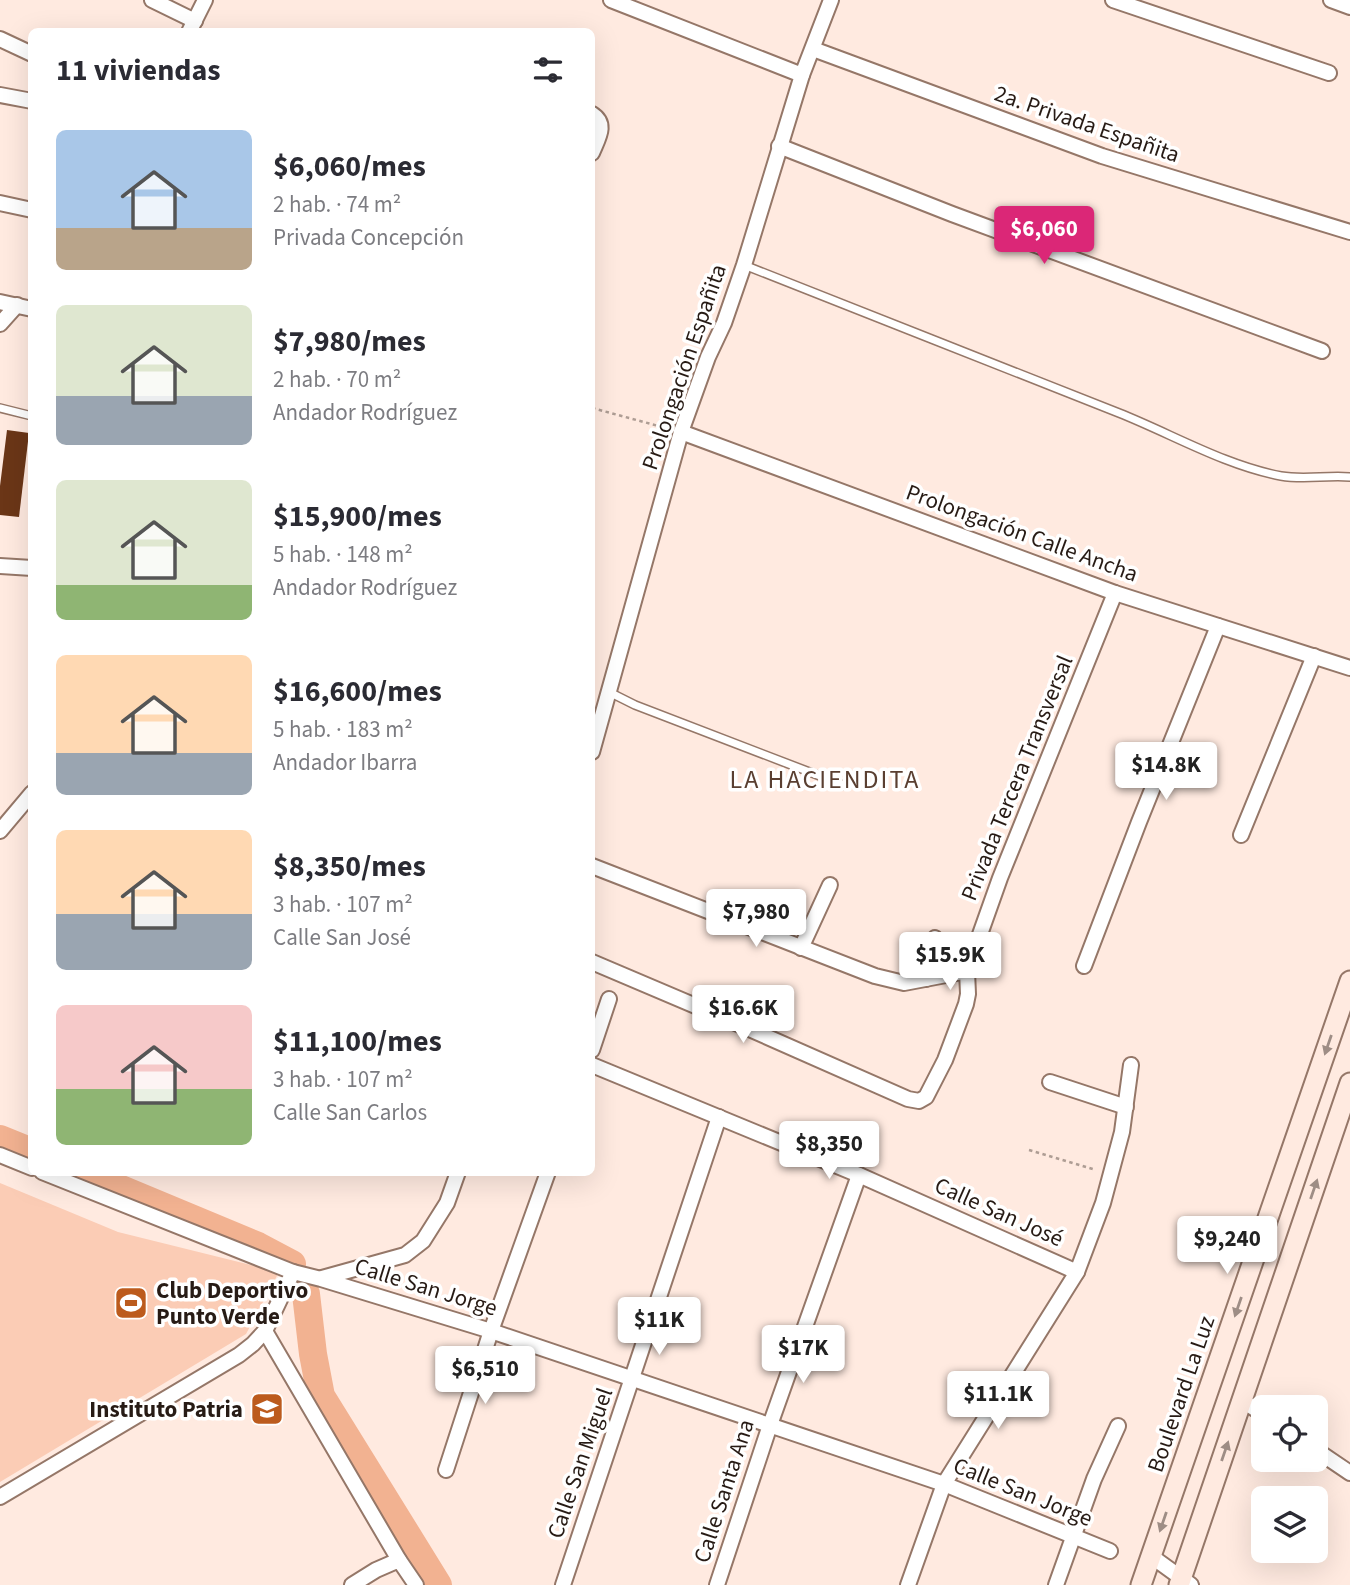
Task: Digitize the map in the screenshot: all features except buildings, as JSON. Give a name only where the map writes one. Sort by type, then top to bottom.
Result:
[{"type":"main road","name":"Boulevard La Luz","points":[[1141,1585],[1350,981]]},
{"type":"main road","points":[[1184,1583],[1350,1083]]},
{"type":"street","points":[[152,0],[192,26],[205,0]]},
{"type":"street","points":[[611,0],[802,75]]},
{"type":"street","name":"Prolongación Españita","points":[[595,741],[681,432],[708,357],[724,323],[802,75],[831,0]]},
{"type":"street","points":[[1113,0],[1329,73]]},
{"type":"street","points":[[1331,0],[1350,7]]},
{"type":"street","points":[[0,39],[28,52]]},
{"type":"street","name":"2a. Privada Españita","points":[[813,49],[1102,156],[1350,232]]},
{"type":"street","points":[[0,95],[28,100]]},
{"type":"street","points":[[595,115],[601,123],[595,146]]},
{"type":"street","points":[[779,146],[952,214],[1322,351]]},
{"type":"street","points":[[0,203],[28,209]]},
{"type":"street","points":[[0,302],[28,308]]},
{"type":"street","points":[[0,324],[17,305]]},
{"type":"street","name":"Prolongación Calle Ancha","points":[[681,432],[1115,593],[1350,668]]},
{"type":"street","points":[[0,566],[28,568]]},
{"type":"street","name":"Privada Tercera Transversal","points":[[595,963],[908,1099],[919,1101],[926,1097],[946,1060],[966,1004],[967,976],[1000,878],[1115,593]]},
{"type":"street","points":[[1084,966],[1217,626]]},
{"type":"street","points":[[1241,835],[1314,656]]},
{"type":"street","points":[[0,831],[28,798]]},
{"type":"street","points":[[595,867],[875,976],[904,983],[967,976]]},
{"type":"street","points":[[801,948],[830,885]]},
{"type":"street","points":[[926,979],[935,938]]},
{"type":"street","points":[[595,1041],[609,999]]},
{"type":"street","points":[[908,1585],[944,1484],[1077,1272],[1103,1203],[1122,1132],[1131,1065]]},
{"type":"street","name":"Calle San José","points":[[595,1066],[859,1175],[1077,1272]]},
{"type":"street","points":[[1050,1082],[1126,1107]]},
{"type":"street","name":"Calle San Miguel","points":[[563,1585],[719,1117]]},
{"type":"street","points":[[0,1155],[28,1166]]},
{"type":"street","name":"Calle Santa Ana","points":[[717,1585],[770,1425],[859,1175]]},
{"type":"street","name":"Calle San Jorge","points":[[51,1176],[293,1272],[491,1331],[944,1484],[1110,1551]]},
{"type":"street","points":[[321,1279],[405,1255],[423,1241],[447,1203],[457,1176]]},
{"type":"street","points":[[446,1470],[491,1331],[547,1176]]},
{"type":"street","points":[[0,1497],[253,1345],[265,1331],[293,1272]]},
{"type":"street","points":[[265,1331],[412,1579]]},
{"type":"street","points":[[1243,1402],[1251,1407]]},
{"type":"street","points":[[1056,1585],[1094,1479],[1118,1426]]},
{"type":"street","points":[[1328,1458],[1350,1473]]},
{"type":"street","points":[[1151,1556],[1184,1583]]},
{"type":"street","points":[[352,1585],[399,1560]]},
{"type":"lane","points":[[744,265],[1143,422],[1242,465],[1302,478],[1350,477]]},
{"type":"lane","points":[[0,408],[28,415]]},
{"type":"lane","points":[[608,692],[635,705],[846,786]]},
{"type":"path","points":[[595,409],[681,432]]},
{"type":"path","points":[[1029,1150],[1110,1174]]},
{"type":"shaded area","name":"Club Deportivo Punto Verde","points":[[0,1183],[118,1232],[279,1272],[246,1334],[0,1482]]},
{"type":"waterway","points":[[0,1139],[28,1150]]},
{"type":"waterway","points":[[90,1176],[258,1246],[292,1264]]},
{"type":"waterway","points":[[306,1294],[321,1396],[438,1585]]},
{"type":"place","name":"Club Deportivo Punto Verde","points":[[131,1303]]},
{"type":"place","name":"Instituto Patria","points":[[267,1409]]},
{"type":"district","name":"LA HACIENDITA","points":[[825,779]]}]
